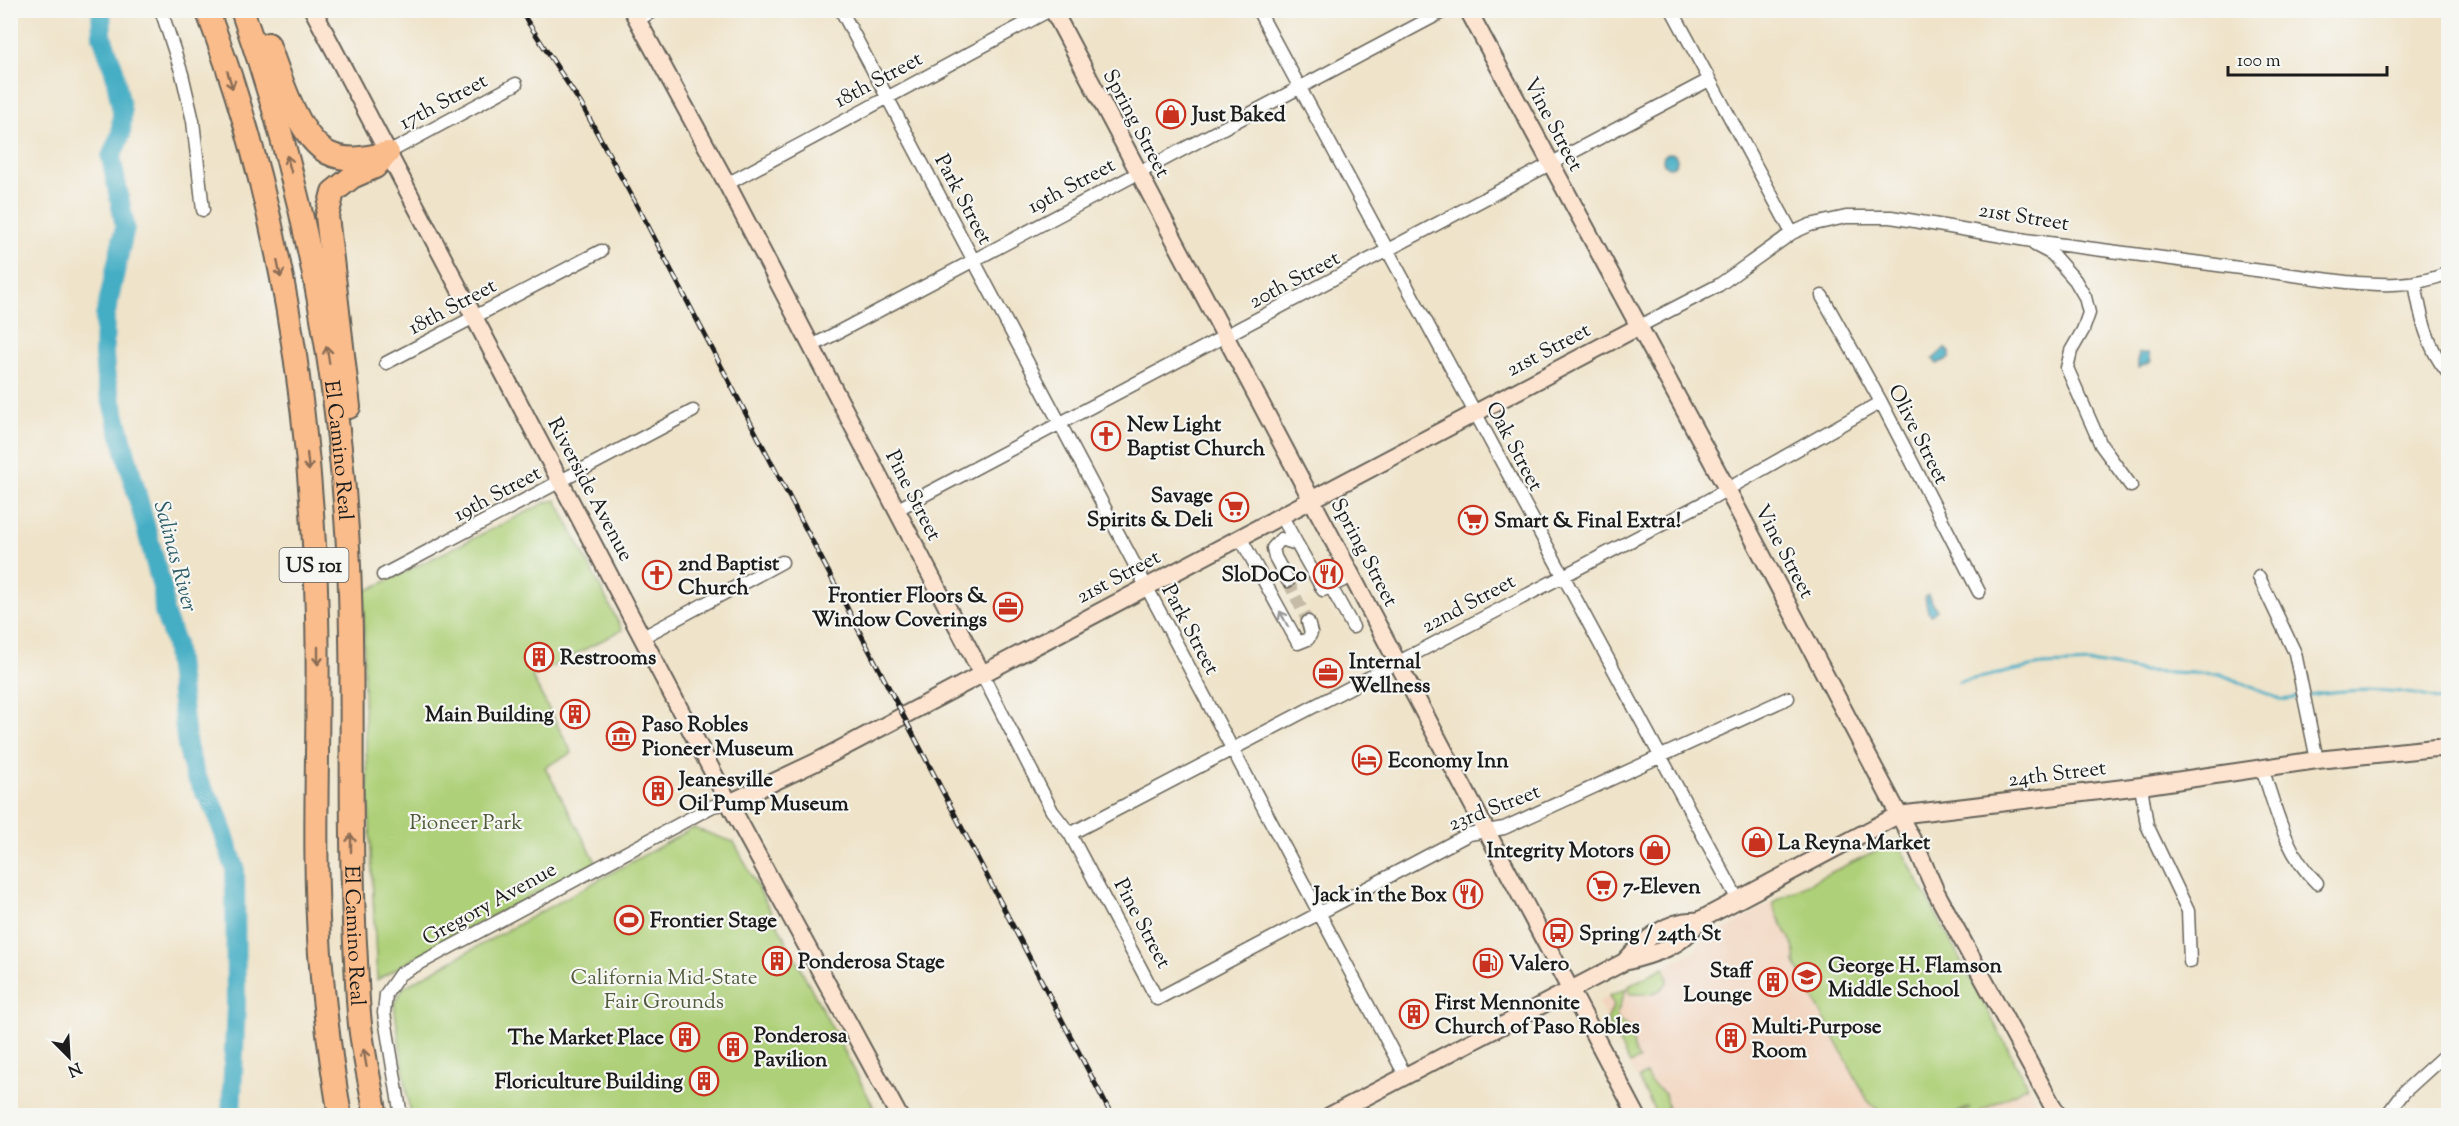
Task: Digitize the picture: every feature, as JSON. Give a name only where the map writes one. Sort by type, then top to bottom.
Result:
[{"type":"highway","name":"El Camino Real","points":[[242,10],[292,177],[329,359],[345,500],[352,664],[352,878],[360,1031],[376,1116]]},
{"type":"highway","points":[[256,10],[282,81],[300,122],[313,140],[328,153],[341,157],[365,158],[388,153]]},
{"type":"highway","name":"El Camino Real","points":[[207,15],[243,121],[268,221],[282,287],[310,480],[317,616],[320,955],[340,1116]]},
{"type":"highway","points":[[352,664],[360,645],[356,507],[347,376],[327,216],[333,192],[352,177],[375,167],[388,153]]},
{"type":"main road","name":"Riverside Avenue","points":[[313,10],[729,803],[899,1116]]},
{"type":"main road","name":"Spring Street","points":[[1051,10],[1637,1116]]},
{"type":"main road","name":"Vine Street","points":[[1468,10],[1549,164],[1727,489],[1936,892],[2058,1116]]},
{"type":"main road","name":"Pine Street","points":[[634,15],[727,184],[982,674]]},
{"type":"main road","name":"21st Street","points":[[729,803],[804,768],[1638,327]]},
{"type":"main road","name":"24th Street","points":[[1329,1116],[1624,962],[1645,939],[1682,920],[1698,921],[1898,815],[2141,786],[2317,760],[2448,750]]},
{"type":"street","points":[[160,10],[182,74],[193,121],[203,210]]},
{"type":"street","points":[[634,15],[655,10]]},
{"type":"street","name":"Park Street","points":[[841,10],[1406,1075]]},
{"type":"street","name":"18th Street","points":[[727,184],[1051,10]]},
{"type":"street","name":"Oak Street","points":[[1258,10],[1659,758],[1738,900]]},
{"type":"street","name":"19th Street","points":[[812,346],[1446,10]]},
{"type":"street","points":[[1672,10],[1792,233]]},
{"type":"street","name":"20th Street","points":[[896,510],[1709,80]]},
{"type":"street","name":"17th Street","points":[[388,153],[516,84]]},
{"type":"street","name":"21st Street","points":[[1638,327],[1719,285],[1792,233],[1828,220],[1868,216],[2026,240],[2346,282],[2380,285],[2415,282],[2448,273]]},
{"type":"street","points":[[2026,240],[2052,254],[2075,280],[2085,297],[2089,312],[2083,330],[2071,351],[2067,368],[2101,445],[2131,486]]},
{"type":"street","name":"18th Street","points":[[386,363],[601,251]]},
{"type":"street","points":[[2415,282],[2421,319],[2431,344],[2448,373]]},
{"type":"street","name":"Olive Street","points":[[1822,296],[1881,402],[1979,592]]},
{"type":"street","name":"22nd Street","points":[[1070,834],[1727,489],[1881,402]]},
{"type":"street","name":"19th Street","points":[[382,575],[693,411]]},
{"type":"street","points":[[1281,515],[1323,590],[1352,576]]},
{"type":"street","points":[[1240,537],[1298,643],[1308,639],[1311,633],[1308,622]]},
{"type":"street","points":[[1288,581],[1275,557],[1273,548],[1281,539],[1297,544]]},
{"type":"street","points":[[643,637],[782,562]]},
{"type":"street","points":[[2259,577],[2295,653],[2317,760]]},
{"type":"street","points":[[1331,587],[1353,627]]},
{"type":"street","name":"Pine Street","points":[[982,674],[1052,811],[1070,834],[1157,999]]},
{"type":"street","name":"23rd Street","points":[[1157,999],[1469,834],[1504,828],[1788,698]]},
{"type":"street","points":[[2262,768],[2295,859],[2317,883]]},
{"type":"street","points":[[2141,786],[2147,825],[2188,911],[2190,962]]},
{"type":"street","name":"Gregory Avenue","points":[[401,1116],[384,1013],[386,994],[400,974],[713,806],[729,803]]},
{"type":"street","points":[[2386,1116],[2404,1092],[2448,1052]]},
{"type":"shaded area","name":"George H. Flamson Middle School","points":[[1889,844],[1899,845],[2044,1115],[1655,1115],[1598,1002],[1695,951],[1699,943],[1778,899],[1838,867],[1850,864]]},
{"type":"green space","name":"Pioneer Park","points":[[556,500],[622,630],[532,677],[572,753],[545,767],[596,862],[446,940],[377,980],[364,703],[364,592],[547,502]]},
{"type":"green space","name":"California Mid-State Fair Grounds","points":[[693,828],[734,842],[878,1115],[410,1115],[394,1004],[404,987]]},
{"type":"green space","points":[[1889,844],[1899,845],[2028,1086],[1974,1115],[1957,1115],[1970,1109],[1969,1107],[1952,1115],[1883,1115],[1868,1101],[1795,963],[1791,940],[1775,911],[1773,903],[1778,899]]},
{"type":"green space","points":[[1664,967],[1668,979],[1662,988],[1647,994],[1630,994],[1629,986]]},
{"type":"green space","points":[[1627,988],[1616,1015],[1631,1030],[1635,1053],[1639,1060],[1630,1064],[1607,1020],[1614,1005],[1609,996]]},
{"type":"green space","points":[[1646,1074],[1650,1082],[1665,1094],[1669,1115],[1657,1115],[1638,1078]]},
{"type":"water","points":[[1670,153],[1675,155],[1677,160],[1675,165],[1670,167],[1665,165],[1663,160],[1665,155]]},
{"type":"water","points":[[105,317],[111,333],[113,361],[102,384],[96,369],[96,360]]},
{"type":"water","points":[[1945,348],[1950,352],[1950,358],[1937,364],[1933,359]]},
{"type":"water","points":[[2138,353],[2149,353],[2151,362],[2138,368]]},
{"type":"water","points":[[1928,595],[1937,610],[1931,615],[1928,612],[1925,597]]},
{"type":"waterway","name":"Salinas River","points":[[101,10],[102,36],[114,70],[122,112],[121,134],[111,157],[125,227],[105,317],[106,380],[163,591],[164,612],[175,643],[187,746],[195,775],[216,811],[235,868],[236,1006],[231,1116]]},
{"type":"waterway","points":[[1959,682],[2041,665],[2096,663],[2143,671],[2220,674],[2282,700],[2301,697]]},
{"type":"waterway","points":[[2308,695],[2379,690],[2415,694],[2448,703]]},
{"type":"tunnel","points":[[1288,581],[1308,622]]},
{"type":"railway","points":[[520,10],[583,107],[647,224],[1112,1116]]},
{"type":"place","name":"Just Baked","points":[[1171,114]]},
{"type":"place","name":"New Light Baptist Church","points":[[1106,436]]},
{"type":"place","name":"Savage Spirits & Deli","points":[[1234,507]]},
{"type":"place","name":"Smart & Final Extra!","points":[[1473,520]]},
{"type":"place","name":"SloDoCo","points":[[1328,574]]},
{"type":"place","name":"2nd Baptist Church","points":[[657,575]]},
{"type":"place","name":"Frontier Floors & Window Coverings","points":[[1008,607]]},
{"type":"place","name":"Restrooms","points":[[539,657]]},
{"type":"place","name":"Internal Wellness","points":[[1328,673]]},
{"type":"place","name":"Main Building","points":[[575,714]]},
{"type":"place","name":"Paso Robles Pioneer Museum","points":[[621,736]]},
{"type":"place","name":"Economy Inn","points":[[1367,760]]},
{"type":"place","name":"Jeanesville Oil Pump Museum","points":[[658,791]]},
{"type":"place","name":"La Reyna Market","points":[[1757,842]]},
{"type":"place","name":"Integrity Motors","points":[[1655,850]]},
{"type":"place","name":"7-Eleven","points":[[1602,886]]},
{"type":"place","name":"Jack in the Box","points":[[1468,894]]},
{"type":"place","name":"Frontier Stage","points":[[629,920]]},
{"type":"place","name":"Spring / 24th St","points":[[1558,933]]},
{"type":"place","name":"Ponderosa Stage","points":[[777,961]]},
{"type":"place","name":"Valero","points":[[1488,963]]},
{"type":"place","name":"George H. Flamson Middle School","points":[[1807,977]]},
{"type":"place","name":"Staff Lounge","points":[[1773,982]]},
{"type":"place","name":"First Mennonite Church of Paso Robles","points":[[1414,1014]]},
{"type":"place","name":"The Market Place","points":[[685,1037]]},
{"type":"place","name":"Multi-Purpose Room","points":[[1731,1038]]},
{"type":"place","name":"Ponderosa Pavilion","points":[[733,1047]]},
{"type":"place","name":"Floriculture Building","points":[[704,1081]]}]
